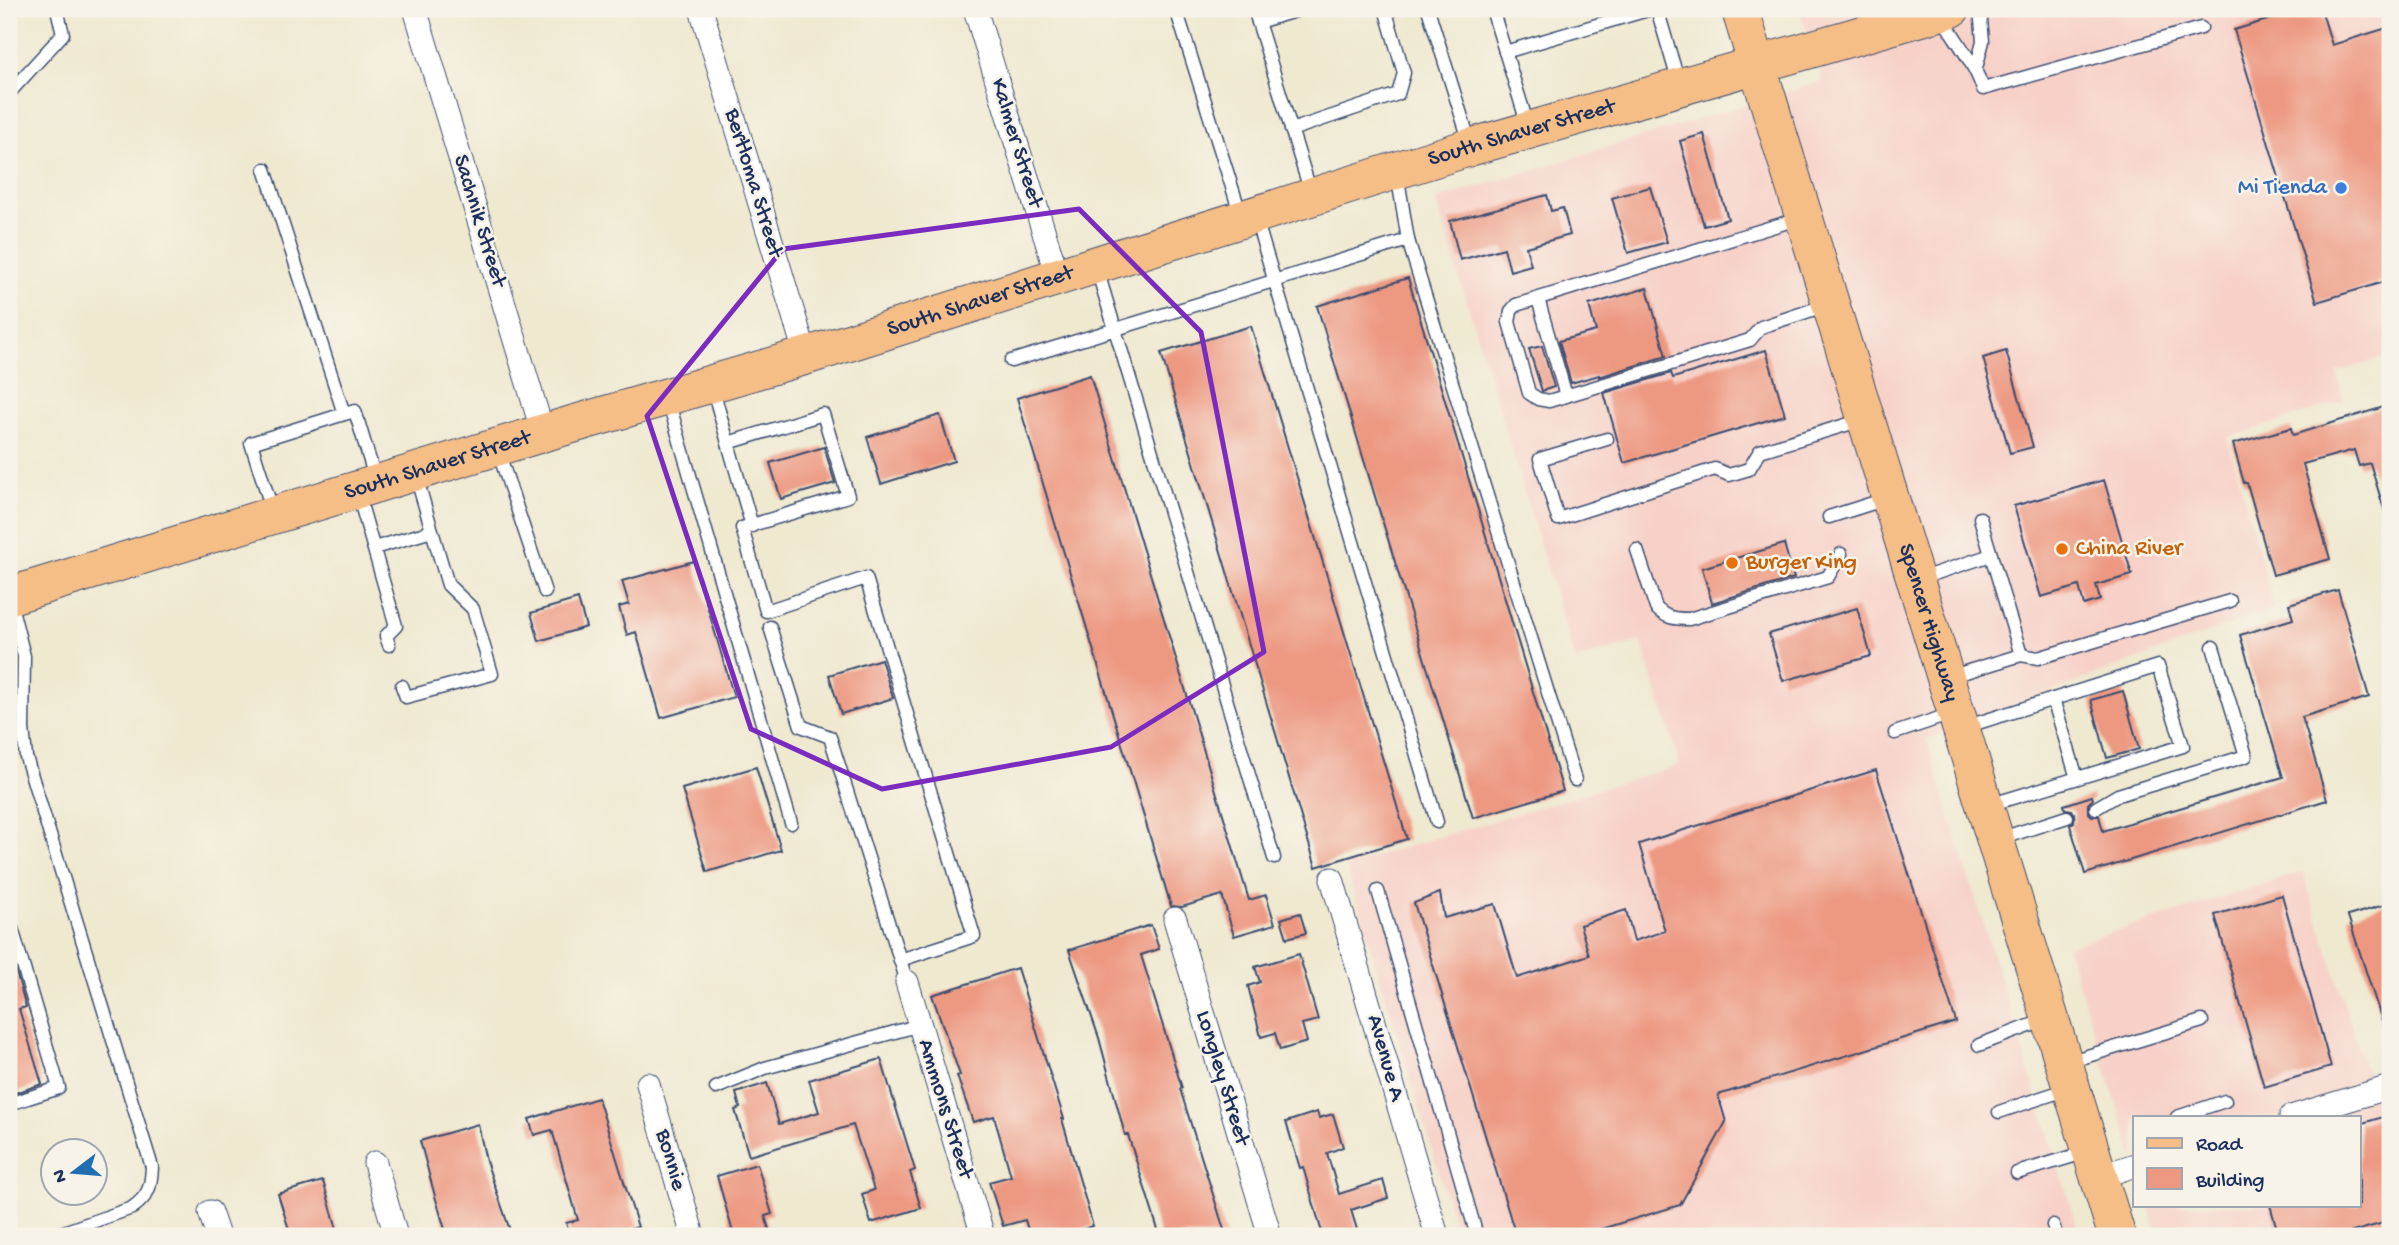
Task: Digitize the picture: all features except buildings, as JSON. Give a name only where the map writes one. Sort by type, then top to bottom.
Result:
[{"type":"main road","name":"Spencer Highway","points":[[1740,9],[2117,1236]]},
{"type":"main road","name":"South Shaver Street","points":[[9,597],[543,433],[806,356],[1471,147],[1945,10]]},
{"type":"street","name":"Sachnik Street","points":[[415,9],[543,433]]},
{"type":"street","name":"Bertloma Street","points":[[701,9],[806,356]]},
{"type":"street","name":"Kalmer Street","points":[[975,9],[1058,278]]},
{"type":"street","name":"Avenue A","points":[[1332,879],[1437,1236]]},
{"type":"street","name":"Longley Street","points":[[1175,919],[1270,1236]]},
{"type":"street","name":"Ammons Street","points":[[904,971],[983,1236]]},
{"type":"street","name":"Bonnie","points":[[648,1084],[693,1236]]},
{"type":"street","points":[[2294,1116],[2390,1087]]},
{"type":"street","points":[[374,1163],[396,1236]]},
{"type":"street","points":[[2095,1164],[2133,1166]]},
{"type":"street","points":[[210,1212],[218,1236]]},
{"type":"lane","points":[[9,93],[63,34],[57,9]]},
{"type":"lane","points":[[1176,9],[1248,217],[1274,281],[1437,822]]},
{"type":"lane","points":[[1254,9],[1312,197]]},
{"type":"lane","points":[[1258,22],[1302,9]]},
{"type":"lane","points":[[1428,9],[1471,147]]},
{"type":"lane","points":[[1492,9],[1529,130]]},
{"type":"lane","points":[[1505,52],[1651,9]]},
{"type":"lane","points":[[1657,9],[1680,86]]},
{"type":"lane","points":[[1976,68],[1983,41],[1980,9]]},
{"type":"lane","points":[[1291,130],[1398,94],[1404,73],[1387,10]]},
{"type":"lane","points":[[1945,10],[1962,51],[1976,68],[1983,89],[2200,28]]},
{"type":"lane","points":[[265,169],[344,414]]},
{"type":"lane","points":[[1397,170],[1408,240],[1575,780]]},
{"type":"lane","points":[[1804,217],[1516,305],[1511,311],[1509,322],[1529,393],[1549,401],[1566,396],[1750,340],[1761,327],[1831,304]]},
{"type":"lane","points":[[1011,361],[1408,240]]},
{"type":"lane","points":[[1096,266],[1274,858]]},
{"type":"lane","points":[[1538,299],[1566,396]]},
{"type":"lane","points":[[711,384],[752,526]]},
{"type":"lane","points":[[667,397],[791,823]]},
{"type":"lane","points":[[274,515],[251,443],[355,411],[374,548],[396,626],[386,636],[389,645]]},
{"type":"lane","points":[[728,443],[823,414],[848,496],[742,528],[766,611],[866,578],[974,936],[904,971],[830,737],[801,726],[769,626]]},
{"type":"lane","points":[[1607,439],[1540,459],[1558,519],[1715,469],[1728,475],[1749,469],[1760,451],[1866,419]]},
{"type":"lane","points":[[497,447],[545,592]]},
{"type":"lane","points":[[402,686],[406,697],[492,674],[472,609],[448,585],[415,472]]},
{"type":"lane","points":[[1829,517],[1890,498]]},
{"type":"lane","points":[[1980,518],[2021,655]]},
{"type":"lane","points":[[374,548],[432,531]]},
{"type":"lane","points":[[1637,550],[1656,608],[1663,615],[1674,619],[1689,619],[1828,577],[1841,554]]},
{"type":"lane","points":[[1916,580],[1991,555]]},
{"type":"lane","points":[[9,597],[24,656],[23,728],[26,757],[152,1167],[151,1188],[143,1200],[132,1208],[52,1236]]},
{"type":"lane","points":[[1945,678],[2021,655],[2038,658],[2230,601]]},
{"type":"lane","points":[[2096,808],[2118,795],[2246,756],[2213,647]]},
{"type":"lane","points":[[1895,733],[2053,699],[2158,666],[2183,746],[1985,806]]},
{"type":"lane","points":[[2053,699],[2077,778]]},
{"type":"lane","points":[[1996,840],[2067,817]]},
{"type":"lane","points":[[1378,891],[1477,1236]]},
{"type":"lane","points":[[9,918],[60,1088],[9,1104]]},
{"type":"lane","points":[[1979,1045],[2050,1018]]},
{"type":"lane","points":[[1999,1112],[2068,1075],[2202,1021]]},
{"type":"lane","points":[[716,1088],[765,1068],[920,1025]]},
{"type":"lane","points":[[2181,1116],[2225,1101]]},
{"type":"lane","points":[[2017,1173],[2095,1164]]},
{"type":"highlighted area","points":[[1079,209],[1201,332],[1264,652],[1111,747],[882,789],[751,729],[647,416],[783,249]]},
{"type":"shaded area","points":[[1799,9],[2390,9],[2390,356],[2337,372],[2343,401],[2228,438],[2274,608],[1926,739],[2080,1236],[1458,1236],[1346,865],[1680,765],[1641,641],[1575,660],[1436,200],[1823,81]]},
{"type":"shaded area","points":[[2303,872],[2376,1104],[2390,1100],[2390,1236],[2158,1236],[2148,1206],[2360,1206],[2360,1116],[2133,1116],[2133,1156],[2067,947]]},
{"type":"place","name":"Mi Tienda","points":[[2341,188]]},
{"type":"place","name":"China River","points":[[2062,549]]},
{"type":"place","name":"Burger King","points":[[1732,563]]}]
